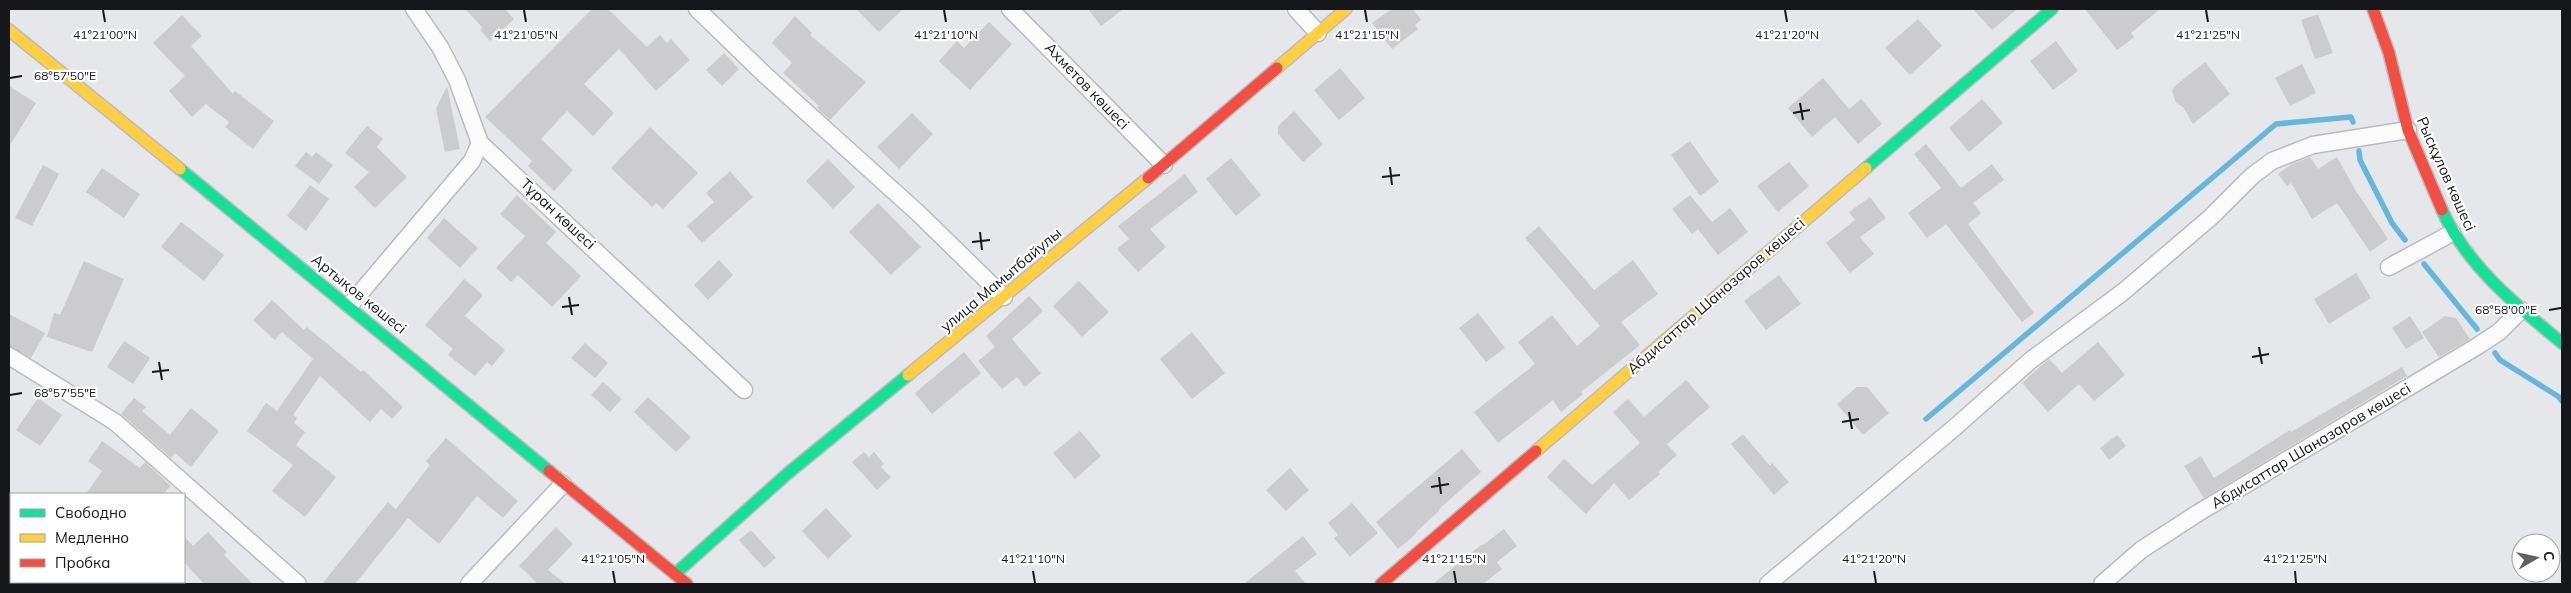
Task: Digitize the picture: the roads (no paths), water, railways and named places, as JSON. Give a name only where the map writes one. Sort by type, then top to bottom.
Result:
[{"type":"main road","name":"улица Мамытбайулы","points":[[675,574],[787,474],[1164,164],[1346,9]]},
{"type":"main road","name":"Абдисаттар Шаназаров көшесі","points":[[1381,584],[2052,9]]},
{"type":"main road","name":"Рысқұлов көшесі","points":[[2373,9],[2389,53],[2408,130],[2452,233],[2470,256],[2521,310],[2562,343]]},
{"type":"main road","name":"Артықов көшесі","points":[[9,30],[350,305],[562,484],[687,584]]},
{"type":"street","name":"Тұран көшесі","points":[[414,9],[440,47],[457,80],[480,143],[744,390]]},
{"type":"street","points":[[697,9],[764,74],[918,213],[1004,297]]},
{"type":"street","name":"Ахметов көшесі","points":[[1010,9],[1164,164]]},
{"type":"street","points":[[1296,9],[1318,32]]},
{"type":"street","points":[[1768,584],[1954,428],[2031,360],[2152,267],[2211,217],[2252,176],[2272,161],[2313,145],[2408,130]]},
{"type":"street","points":[[350,305],[472,161],[480,143]]},
{"type":"street","points":[[2388,267],[2452,233]]},
{"type":"street","name":"Абдисаттар Шаназаров көшесі","points":[[2102,584],[2141,550],[2476,347],[2499,332],[2521,310]]},
{"type":"street","points":[[9,356],[115,422],[298,584]]},
{"type":"street","points":[[469,584],[562,484]]},
{"type":"waterway","points":[[1926,419],[2276,124],[2351,117],[2353,122]]},
{"type":"waterway","points":[[2359,151],[2360,160],[2392,223],[2405,240]]},
{"type":"waterway","points":[[2424,264],[2477,329]]},
{"type":"waterway","points":[[2495,353],[2500,360],[2559,397],[2562,401]]}]
